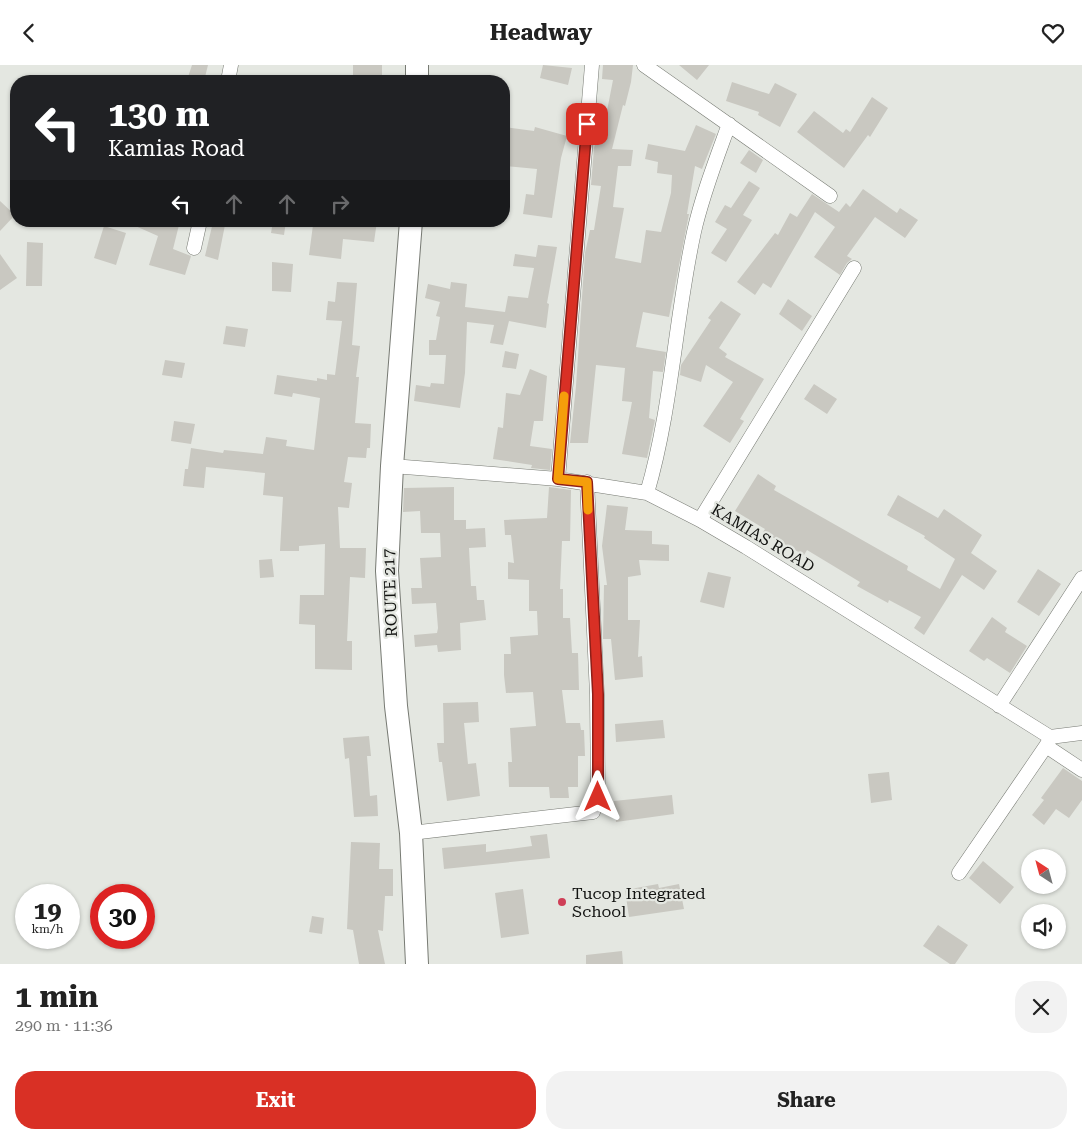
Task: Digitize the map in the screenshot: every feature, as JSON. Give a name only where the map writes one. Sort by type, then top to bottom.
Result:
[{"type":"main road","name":"ROUTE 217","points":[[411,227],[392,466],[387,571],[396,706],[411,833],[417,964]]},
{"type":"street","points":[[558,479],[592,65]]},
{"type":"street","points":[[644,65],[830,196]]},
{"type":"street","points":[[647,493],[655,467],[668,402],[694,232],[729,124]]},
{"type":"street","points":[[194,248],[199,227]]},
{"type":"street","points":[[700,520],[854,268]]},
{"type":"street","name":"KAMIAS ROAD","points":[[392,466],[587,482],[647,493],[700,520],[999,706],[1048,741],[1082,770]]},
{"type":"street","points":[[411,833],[594,812],[598,797],[598,694],[587,482]]},
{"type":"street","points":[[999,706],[1082,578]]},
{"type":"street","points":[[959,873],[1048,741],[1082,733]]},
{"type":"building","points":[[192,65],[208,65],[206,75],[189,75]]},
{"type":"building","points":[[353,65],[382,65],[382,75],[353,75]]},
{"type":"building","points":[[543,65],[572,68],[568,85],[540,78]]},
{"type":"building","points":[[603,65],[633,65],[625,106],[623,105],[612,149],[633,150],[631,166],[618,166],[613,207],[624,208],[615,258],[641,263],[646,230],[661,232],[671,193],[672,175],[657,173],[658,162],[645,159],[648,144],[685,151],[696,125],[716,134],[702,169],[695,166],[687,214],[689,214],[669,317],[643,312],[636,347],[666,352],[663,372],[653,371],[649,418],[655,420],[647,458],[622,454],[632,402],[622,401],[625,368],[596,365],[588,443],[570,443],[585,253],[590,230],[594,230],[601,186],[591,185],[594,148],[604,115],[606,116],[613,80],[602,79]]},
{"type":"building","points":[[679,65],[709,65],[697,80]]},
{"type":"building","points":[[732,82],[769,94],[775,83],[797,94],[780,127],[758,115],[759,112],[726,101]]},
{"type":"building","points":[[872,97],[888,108],[870,137],[868,135],[844,168],[797,132],[814,111],[843,133],[846,129],[850,132]]},
{"type":"building","points":[[535,127],[567,136],[561,158],[552,218],[523,214],[526,194],[534,195],[537,169],[510,167],[510,128],[534,131]]},
{"type":"building","points":[[749,150],[763,160],[756,173],[740,163]]},
{"type":"building","points":[[749,181],[760,188],[743,215],[752,220],[726,262],[711,253],[727,229],[715,222],[725,205],[731,208]]},
{"type":"building","points":[[863,189],[897,213],[900,208],[918,220],[905,238],[875,217],[847,256],[852,259],[847,263],[840,275],[814,257],[835,227],[815,212],[771,288],[763,283],[755,295],[737,282],[775,233],[778,235],[790,213],[797,217],[812,194],[839,212],[846,203],[850,207]]},
{"type":"building","points":[[0,201],[10,210],[10,220],[0,231]]},
{"type":"building","points":[[104,227],[126,233],[116,265],[94,258]]},
{"type":"building","points":[[138,227],[178,227],[173,249],[191,256],[185,275],[149,265],[158,236]]},
{"type":"building","points":[[212,227],[225,227],[218,260],[205,256]]},
{"type":"building","points":[[272,227],[285,227],[284,235],[271,233]]},
{"type":"building","points":[[313,227],[376,227],[374,242],[343,239],[341,259],[309,255]]},
{"type":"building","points":[[27,242],[43,243],[42,286],[26,286]]},
{"type":"building","points":[[538,245],[557,247],[547,303],[549,304],[546,328],[509,321],[503,345],[490,343],[494,325],[467,322],[465,373],[460,408],[414,401],[416,385],[430,387],[431,383],[444,384],[446,355],[429,355],[429,340],[436,340],[440,317],[436,316],[440,302],[425,298],[428,284],[450,289],[451,282],[467,284],[465,307],[505,312],[508,296],[528,298],[534,268],[513,266],[515,254],[536,257]]},
{"type":"building","points":[[0,254],[17,278],[0,290]]},
{"type":"building","points":[[272,262],[293,264],[291,292],[272,291]]},
{"type":"building","points":[[337,282],[357,283],[352,345],[360,346],[356,377],[359,377],[355,423],[371,424],[370,448],[367,448],[366,458],[348,457],[344,482],[352,483],[349,508],[338,507],[340,548],[366,548],[365,578],[350,577],[347,641],[352,641],[352,670],[315,669],[315,625],[299,624],[300,595],[324,595],[325,544],[299,546],[299,551],[280,551],[283,497],[263,495],[265,473],[206,467],[204,488],[183,486],[185,469],[188,469],[191,448],[223,453],[224,450],[263,454],[266,437],[287,440],[286,446],[314,450],[320,398],[293,393],[292,397],[274,394],[277,375],[317,381],[317,378],[327,380],[327,374],[335,375],[342,321],[326,320],[328,301],[335,302]]},
{"type":"building","points":[[788,299],[812,316],[802,331],[779,314]]},
{"type":"building","points":[[721,301],[741,314],[719,348],[727,354],[725,357],[764,379],[740,419],[744,421],[730,443],[703,426],[733,382],[706,365],[701,382],[680,375],[681,365],[711,320],[708,318]]},
{"type":"building","points":[[226,326],[248,329],[245,347],[223,344]]},
{"type":"building","points":[[505,351],[519,354],[516,369],[502,367]]},
{"type":"building","points":[[165,360],[185,363],[182,378],[162,375]]},
{"type":"building","points":[[530,369],[547,376],[543,421],[534,421],[530,446],[552,449],[550,470],[531,468],[532,465],[493,459],[498,427],[503,428],[506,393],[520,395]]},
{"type":"building","points":[[814,384],[837,399],[827,414],[804,399]]},
{"type":"building","points":[[174,421],[195,424],[191,444],[171,441]]},
{"type":"building","points":[[758,474],[776,486],[774,490],[908,566],[907,570],[940,589],[955,559],[924,538],[925,536],[887,515],[898,495],[938,518],[944,509],[982,535],[971,553],[997,571],[984,590],[962,575],[924,635],[914,628],[921,617],[889,600],[888,603],[857,586],[860,582],[807,550],[804,555],[763,532],[765,529],[735,511]]},
{"type":"building","points":[[454,487],[454,520],[466,520],[466,529],[485,528],[486,547],[469,548],[471,586],[476,586],[477,600],[484,600],[486,620],[460,623],[461,650],[438,652],[437,645],[415,647],[414,635],[437,633],[438,628],[436,603],[412,604],[411,588],[422,588],[420,558],[441,557],[440,533],[421,533],[420,511],[403,512],[404,488]]},
{"type":"building","points":[[549,487],[571,490],[570,541],[562,541],[560,589],[563,589],[563,618],[570,618],[572,653],[578,653],[579,690],[562,690],[566,723],[580,723],[581,730],[584,730],[585,756],[578,756],[578,787],[568,787],[569,798],[550,798],[549,787],[509,787],[508,762],[512,762],[510,728],[536,726],[533,692],[506,693],[504,654],[511,654],[510,637],[538,635],[537,611],[529,611],[529,580],[508,579],[508,562],[514,563],[511,535],[505,535],[504,520],[547,518]]},
{"type":"building","points":[[607,505],[628,507],[625,530],[652,531],[652,544],[669,545],[669,561],[639,560],[641,575],[628,577],[628,620],[640,620],[638,657],[642,656],[643,677],[615,680],[611,639],[603,639],[604,585],[607,585],[602,546]]},
{"type":"building","points":[[272,559],[274,577],[260,578],[259,560]]},
{"type":"building","points":[[1038,569],[1061,584],[1039,616],[1017,602]]},
{"type":"building","points":[[708,572],[731,577],[724,608],[700,602]]},
{"type":"building","points":[[992,617],[1007,628],[1005,632],[1027,646],[1010,673],[987,658],[984,661],[969,651]]},
{"type":"building","points":[[478,702],[479,722],[464,723],[468,764],[476,763],[480,796],[447,801],[442,762],[439,762],[437,743],[444,743],[443,703]]},
{"type":"building","points":[[663,720],[665,738],[616,742],[615,724]]},
{"type":"building","points":[[369,736],[371,756],[367,756],[370,796],[377,795],[378,816],[354,817],[349,758],[345,759],[343,738]]},
{"type":"building","points":[[1063,768],[1082,781],[1082,800],[1069,818],[1056,809],[1044,825],[1032,815],[1044,800],[1041,798]]},
{"type":"building","points":[[889,772],[892,800],[871,803],[868,774]]},
{"type":"building","points":[[672,795],[674,814],[616,822],[614,801]]},
{"type":"building","points":[[547,834],[550,858],[444,869],[442,848],[486,844],[486,852],[532,846],[530,836]]},
{"type":"building","points":[[351,842],[380,843],[379,869],[393,869],[393,896],[385,896],[383,931],[378,930],[385,964],[359,964],[353,930],[347,929]]},
{"type":"building","points":[[983,861],[1014,887],[1000,904],[969,878]]},
{"type":"building","points":[[658,884],[659,888],[679,884],[684,909],[629,917],[625,890]]},
{"type":"building","points":[[523,889],[529,934],[501,938],[495,893]]},
{"type":"building","points":[[312,916],[324,918],[322,934],[309,932]]},
{"type":"building","points":[[938,925],[968,945],[955,964],[950,964],[923,946]]},
{"type":"building","points":[[622,951],[623,964],[586,964],[586,955]]},
{"type":"slow traffic","points":[[564,396],[558,479],[587,482],[588,510]]},
{"type":"place","name":"Tucop Integrated School","points":[[562,902]]},
{"type":"route","points":[[587,124],[558,479],[587,482],[598,694],[598,797]]}]
